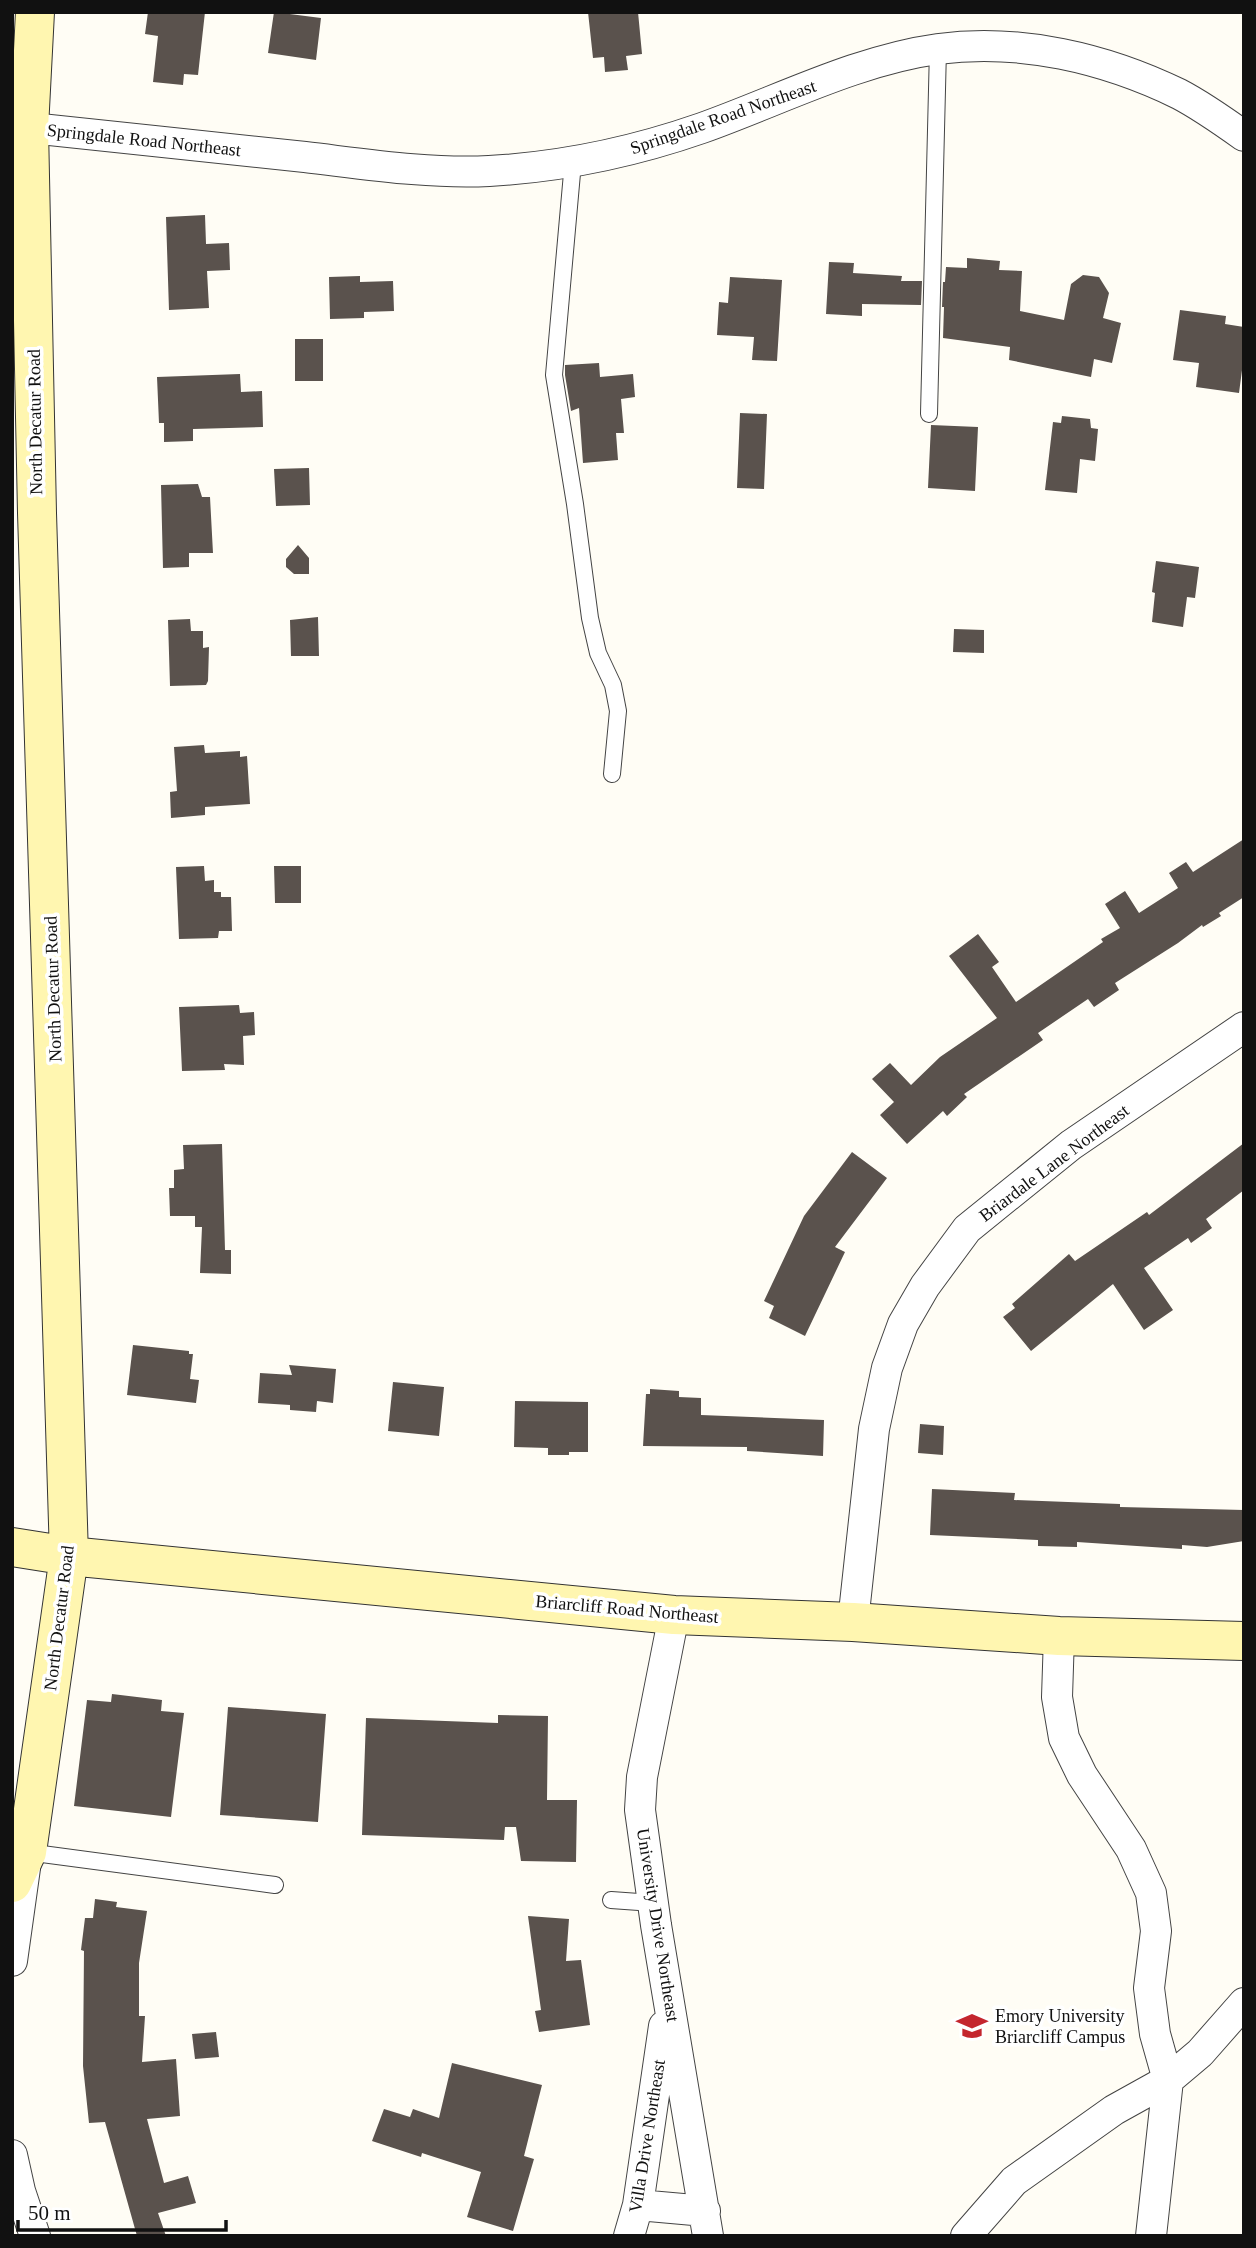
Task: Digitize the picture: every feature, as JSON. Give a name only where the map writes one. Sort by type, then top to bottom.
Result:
[{"type":"main road","name":"North Decatur Road","points":[[20,1868],[69,1556],[56,1077],[21,127],[35,12]]},
{"type":"main road","name":"Briarcliff Road Northeast","points":[[12,1547],[69,1556],[674,1615],[853,1622],[1059,1636],[1244,1641]]},
{"type":"street","name":"Springdale Road Northeast","points":[[21,127],[443,170],[486,171],[573,162],[634,149],[700,129],[846,73],[894,58],[937,49],[984,46],[1031,47],[1125,71],[1180,95],[1244,136]]},
{"type":"street","name":"Briardale Lane Northeast","points":[[853,1622],[874,1429],[887,1368],[903,1324],[925,1286],[967,1229],[977,1220],[1071,1145],[1244,1027]]},
{"type":"street","name":"University Drive Northeast","points":[[674,1615],[642,1777],[640,1810],[706,2223]]},
{"type":"street","points":[[1059,1636],[1057,1696],[1064,1738],[1083,1775],[1131,1849],[1152,1893],[1156,1931],[1149,1988],[1154,2034],[1168,2080],[1151,2236]]},
{"type":"street","name":"North Decatur Road","points":[[12,1961],[20,1868]]},
{"type":"street","name":"Villa Drive Northeast","points":[[629,2236],[638,2205],[668,1994]]},
{"type":"street","points":[[966,2236],[1014,2180],[1114,2110],[1168,2080],[1200,2053],[1244,2004]]},
{"type":"street","points":[[12,2155],[34,2236]]},
{"type":"street","points":[[638,2205],[706,2223]]},
{"type":"lane","points":[[929,414],[937,49]]},
{"type":"lane","points":[[573,162],[554,375],[578,517],[590,618],[598,653],[613,685],[618,711],[612,774]]},
{"type":"lane","points":[[20,1868],[275,1885]]},
{"type":"lane","points":[[611,1900],[653,1903]]},
{"type":"building","points":[[148,12],[205,12],[198,75],[184,74],[183,85],[153,82],[158,36],[145,34]]},
{"type":"building","points":[[274,12],[321,18],[316,60],[268,53]]},
{"type":"building","points":[[588,12],[638,12],[642,54],[626,56],[628,70],[605,72],[604,57],[593,58]]},
{"type":"building","points":[[205,215],[206,244],[229,243],[230,270],[207,271],[209,308],[169,310],[166,217]]},
{"type":"building","points":[[967,258],[1000,261],[999,270],[1022,271],[1020,311],[1064,320],[1071,284],[1083,275],[1099,277],[1109,293],[1103,318],[1121,323],[1112,363],[1094,359],[1091,377],[1009,360],[1010,347],[943,338],[943,282],[946,267],[967,268]]},
{"type":"building","points":[[829,262],[854,263],[853,273],[902,276],[901,281],[922,281],[921,305],[862,304],[862,316],[826,314]]},
{"type":"building","points":[[360,276],[360,282],[393,281],[394,311],[364,312],[364,318],[330,319],[329,277]]},
{"type":"building","points":[[730,277],[782,280],[777,361],[752,360],[754,337],[717,335],[719,302],[728,303]]},
{"type":"building","points":[[1180,310],[1226,316],[1225,324],[1244,327],[1244,355],[1239,393],[1196,387],[1199,363],[1173,360]]},
{"type":"building","points":[[295,339],[323,339],[323,381],[295,381]]},
{"type":"building","points":[[599,363],[600,377],[633,374],[635,397],[621,399],[624,433],[616,433],[618,460],[583,463],[579,408],[571,411],[565,365]]},
{"type":"building","points":[[240,374],[241,392],[262,391],[263,427],[193,429],[193,441],[164,442],[164,423],[159,423],[157,377]]},
{"type":"building","points":[[740,413],[767,414],[764,489],[737,488]]},
{"type":"building","points":[[1062,416],[1090,419],[1091,428],[1098,429],[1095,461],[1080,459],[1077,493],[1045,490],[1053,422],[1061,423]]},
{"type":"building","points":[[931,425],[978,427],[975,491],[928,488]]},
{"type":"building","points":[[309,468],[310,505],[276,506],[274,469]]},
{"type":"building","points":[[198,484],[202,497],[210,497],[213,553],[189,553],[189,567],[163,568],[161,485]]},
{"type":"building","points":[[298,545],[309,558],[309,574],[294,574],[286,567],[286,559]]},
{"type":"building","points":[[1156,561],[1199,567],[1195,598],[1187,597],[1183,627],[1152,622]]},
{"type":"building","points":[[318,617],[319,656],[291,656],[290,620]]},
{"type":"building","points":[[190,619],[191,631],[203,631],[203,648],[209,647],[208,681],[206,685],[170,686],[168,620]]},
{"type":"building","points":[[954,629],[984,630],[984,653],[953,652]]},
{"type":"building","points":[[204,745],[205,753],[240,751],[240,757],[247,756],[250,804],[205,807],[205,815],[171,818],[170,792],[177,791],[174,747]]},
{"type":"building","points":[[1244,839],[1244,897],[1219,913],[1221,916],[1203,927],[1202,925],[1115,983],[1119,990],[1094,1007],[1088,999],[1038,1033],[1043,1040],[964,1094],[967,1097],[947,1116],[943,1111],[907,1144],[880,1115],[894,1102],[872,1079],[890,1063],[911,1085],[940,1057],[997,1018],[949,956],[978,934],[999,962],[992,967],[1016,1002],[1120,928],[1105,904],[1125,891],[1139,913],[1178,888],[1169,873],[1186,862],[1193,872]]},
{"type":"building","points":[[204,866],[205,881],[214,880],[214,892],[221,892],[221,897],[231,897],[232,931],[219,931],[218,938],[179,939],[176,867]]},
{"type":"building","points":[[274,866],[301,866],[301,903],[275,903]]},
{"type":"building","points":[[239,1005],[240,1013],[254,1012],[255,1035],[243,1036],[244,1065],[224,1064],[225,1070],[182,1071],[179,1007]]},
{"type":"building","points":[[1244,1143],[1244,1190],[1206,1219],[1212,1228],[1191,1243],[1188,1238],[1144,1268],[1173,1310],[1144,1330],[1113,1284],[1031,1351],[1003,1317],[1015,1308],[1012,1304],[1069,1254],[1075,1261],[1147,1212],[1149,1215]]},
{"type":"building","points":[[222,1144],[225,1250],[231,1250],[231,1274],[200,1273],[202,1227],[195,1227],[195,1216],[170,1216],[169,1188],[174,1188],[174,1170],[184,1169],[183,1145]]},
{"type":"building","points":[[852,1152],[887,1178],[835,1247],[845,1252],[805,1336],[769,1318],[774,1306],[764,1301],[804,1216]]},
{"type":"building","points":[[133,1345],[189,1351],[189,1354],[193,1354],[190,1379],[199,1380],[196,1403],[127,1395]]},
{"type":"building","points":[[289,1365],[336,1369],[333,1403],[317,1401],[316,1412],[290,1410],[290,1405],[258,1403],[260,1373],[292,1375]]},
{"type":"building","points":[[393,1382],[444,1387],[439,1436],[388,1431]]},
{"type":"building","points":[[650,1389],[679,1391],[679,1397],[701,1398],[701,1415],[824,1420],[823,1456],[747,1451],[747,1447],[643,1446],[646,1394],[650,1394]]},
{"type":"building","points":[[515,1401],[588,1402],[588,1452],[548,1455],[548,1448],[514,1447]]},
{"type":"building","points":[[920,1424],[944,1426],[943,1455],[918,1453]]},
{"type":"building","points":[[932,1489],[1015,1493],[1014,1500],[1120,1504],[1120,1507],[1244,1510],[1244,1541],[1207,1547],[1182,1545],[1182,1549],[1077,1542],[1077,1547],[1038,1546],[1038,1540],[930,1535]]},
{"type":"building","points":[[112,1694],[162,1700],[161,1711],[184,1713],[171,1817],[74,1806],[87,1700],[111,1702]]},
{"type":"building","points":[[228,1707],[326,1714],[318,1822],[220,1815]]},
{"type":"building","points":[[498,1715],[548,1716],[547,1800],[577,1800],[576,1862],[521,1861],[516,1827],[505,1827],[504,1840],[362,1835],[366,1718],[498,1723]]},
{"type":"building","points":[[95,1899],[117,1902],[116,1907],[147,1911],[139,1963],[139,2016],[145,2016],[142,2062],[176,2059],[180,2116],[147,2119],[164,2183],[188,2176],[196,2203],[158,2213],[166,2236],[137,2236],[105,2122],[89,2123],[83,2066],[84,1951],[81,1950],[85,1918],[93,1918]]},
{"type":"building","points":[[528,1916],[569,1919],[566,1961],[581,1960],[590,2025],[539,2032],[535,2011],[541,2010]]},
{"type":"building","points":[[216,2032],[219,2057],[195,2059],[192,2034]]},
{"type":"building","points":[[452,2063],[542,2085],[524,2156],[534,2159],[513,2231],[467,2217],[481,2172],[422,2153],[421,2157],[372,2141],[384,2109],[410,2117],[413,2109],[439,2118]]},
{"type":"place","name":"Emory University Briarcliff Campus","points":[[972,2026]]}]
